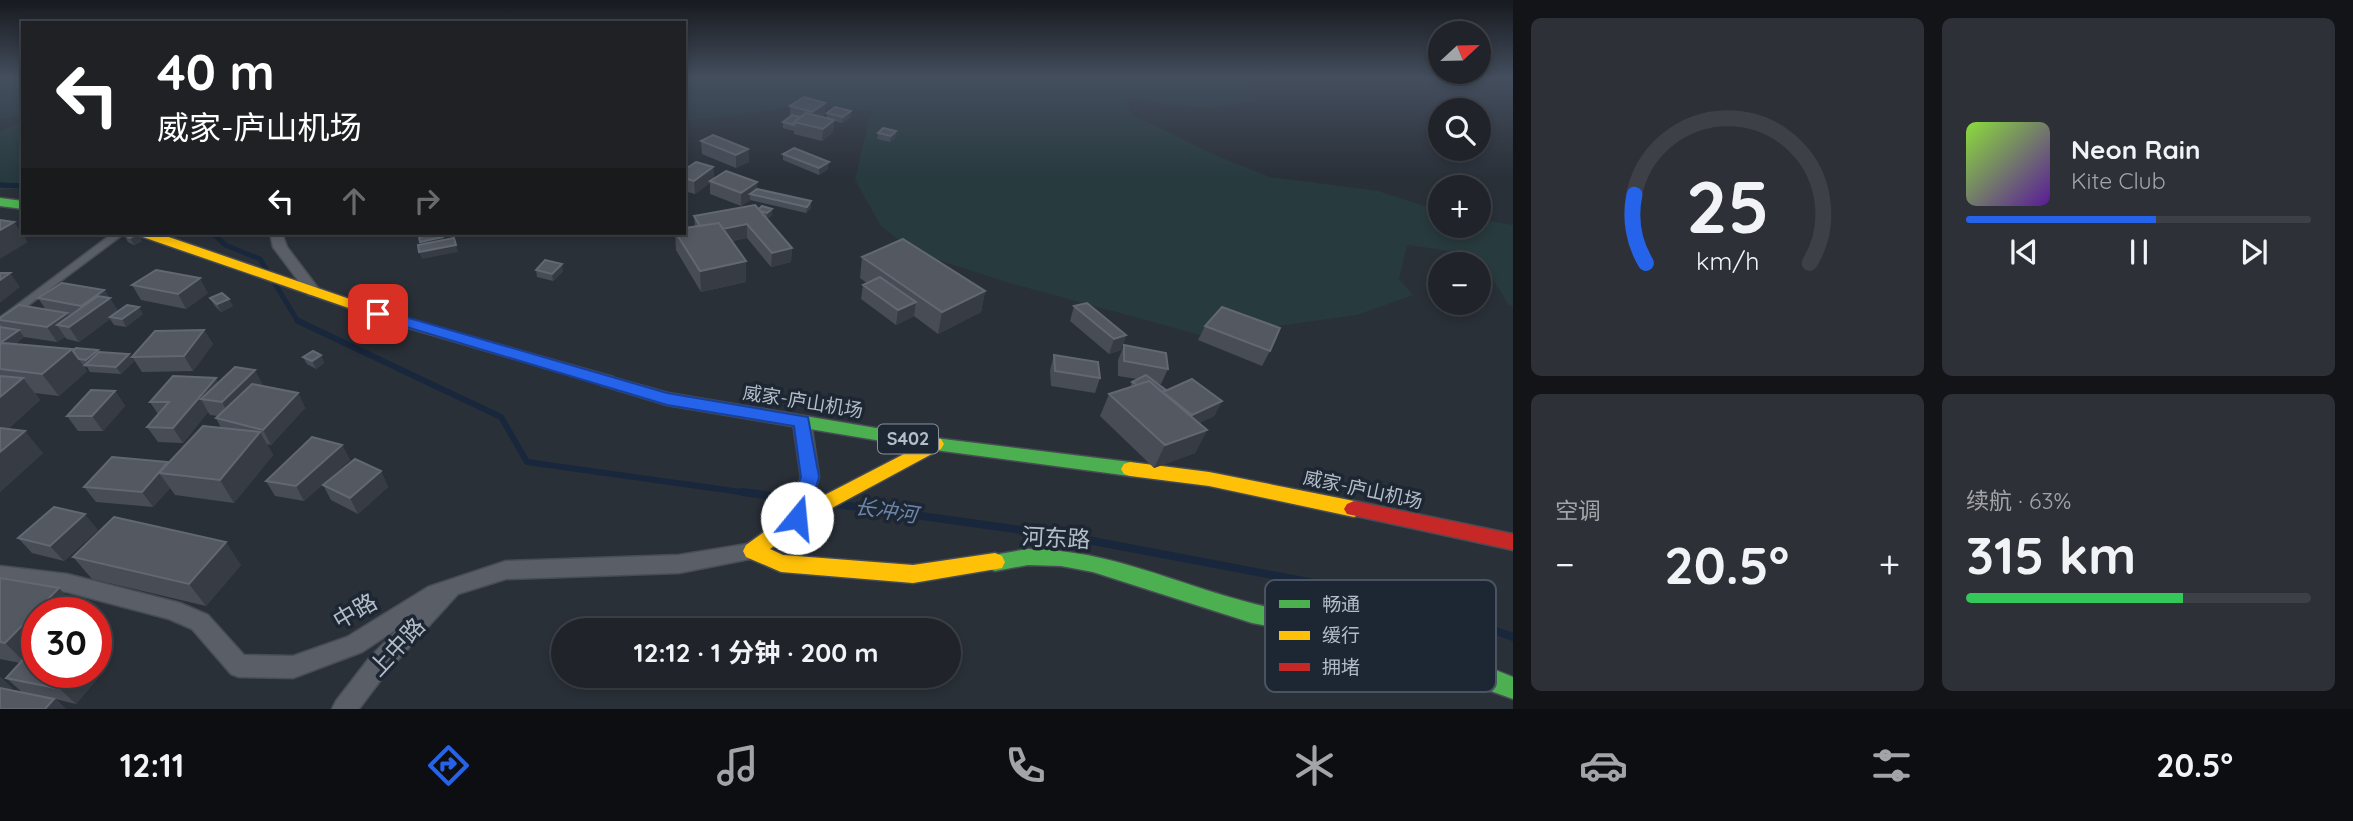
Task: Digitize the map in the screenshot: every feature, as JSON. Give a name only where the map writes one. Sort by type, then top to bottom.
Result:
[{"type":"main road","points":[[0,202],[21,205]]},
{"type":"main road","name":"威家-庐山机场","points":[[151,235],[400,321],[667,399],[935,444],[1209,479],[1513,542]]},
{"type":"main road","points":[[753,551],[797,518],[935,444]]},
{"type":"main road","name":"河东路","points":[[753,551],[781,563],[913,574],[974,568],[1023,555],[1099,562],[1265,616]]},
{"type":"main road","name":"河东路","points":[[1496,681],[1513,688]]},
{"type":"street","points":[[276,235],[280,247],[314,292]]},
{"type":"street","points":[[797,518],[810,477],[802,422]]},
{"type":"street","name":"中路","points":[[0,575],[67,583],[172,610],[200,622],[239,666],[293,667],[354,645],[435,593],[506,570],[679,564],[753,551]]},
{"type":"street","name":"上中路","points":[[344,709],[378,665],[453,587]]},
{"type":"lane","points":[[0,322],[116,235]]},
{"type":"green space","points":[[0,111],[21,111],[21,115],[0,119]]},
{"type":"green space","points":[[686,111],[767,111],[691,120],[686,118]]},
{"type":"green space","points":[[864,111],[1130,111],[1131,114],[1215,155],[1270,177],[1378,191],[1428,207],[1428,238],[1491,238],[1491,221],[1513,225],[1513,306],[1508,304],[1491,276],[1491,252],[1457,252],[1407,245],[1399,279],[1413,295],[1357,315],[1204,336],[1013,284],[916,253],[881,226],[855,180],[871,112]]},
{"type":"green space","points":[[21,123],[21,188],[0,190],[0,131]]},
{"type":"building","points":[[830,111],[851,111],[843,117],[827,113]]},
{"type":"building","points":[[806,113],[834,120],[823,129],[794,122]]},
{"type":"building","points":[[792,115],[800,117],[794,125],[783,122]]},
{"type":"building","points":[[883,128],[896,131],[891,136],[878,133]]},
{"type":"building","points":[[713,135],[748,149],[736,155],[701,141]]},
{"type":"building","points":[[794,148],[829,162],[819,168],[783,154]]},
{"type":"building","points":[[696,162],[713,167],[694,181],[686,179],[686,169]]},
{"type":"building","points":[[726,171],[757,182],[741,193],[710,181]]},
{"type":"building","points":[[757,189],[811,201],[807,207],[750,194]]},
{"type":"building","points":[[755,205],[792,248],[772,253],[747,224],[723,229],[719,223],[700,226],[694,216]]},
{"type":"building","points":[[762,206],[772,209],[767,213],[760,211]]},
{"type":"building","points":[[0,220],[14,222],[0,230]]},
{"type":"building","points":[[719,223],[746,261],[700,271],[677,235],[686,235],[686,228]]},
{"type":"building","points":[[442,235],[443,237],[420,242],[419,237]]},
{"type":"building","points":[[454,238],[456,245],[419,252],[418,245]]},
{"type":"building","points":[[903,239],[985,291],[942,312],[862,257]]},
{"type":"building","points":[[545,260],[562,264],[552,274],[536,270]]},
{"type":"building","points":[[156,270],[200,278],[178,294],[132,285]]},
{"type":"building","points":[[0,273],[10,273],[0,280]]},
{"type":"building","points":[[880,277],[916,302],[898,310],[863,285]]},
{"type":"building","points":[[62,283],[104,290],[81,306],[38,298]]},
{"type":"building","points":[[222,293],[229,299],[217,304],[210,298]]},
{"type":"building","points":[[98,296],[110,298],[69,327],[57,325]]},
{"type":"building","points":[[1087,303],[1126,335],[1114,339],[1074,306]]},
{"type":"building","points":[[19,305],[67,313],[47,327],[0,320]]},
{"type":"building","points":[[127,305],[139,307],[122,319],[110,317]]},
{"type":"building","points":[[1222,307],[1280,328],[1270,351],[1205,326]]},
{"type":"building","points":[[0,327],[19,330],[0,343]]},
{"type":"building","points":[[204,330],[184,356],[132,357],[155,331]]},
{"type":"building","points":[[3,343],[72,349],[42,374],[0,369],[0,345]]},
{"type":"building","points":[[1124,345],[1166,353],[1168,369],[1124,361]]},
{"type":"building","points":[[76,348],[98,350],[86,360],[79,359],[73,351]]},
{"type":"building","points":[[313,351],[321,355],[312,361],[303,357]]},
{"type":"building","points":[[99,352],[129,354],[116,367],[85,365]]},
{"type":"building","points":[[1054,355],[1098,362],[1100,378],[1055,371]]},
{"type":"building","points":[[235,367],[255,370],[222,402],[201,399]]},
{"type":"building","points":[[1146,375],[1166,390],[1162,392],[1149,381],[1137,385],[1132,382]]},
{"type":"building","points":[[0,376],[23,378],[0,397]]},
{"type":"building","points":[[173,376],[216,378],[173,428],[147,427],[169,402],[150,402]]},
{"type":"building","points":[[1192,379],[1222,401],[1192,415],[1163,392]]},
{"type":"building","points":[[1149,381],[1207,430],[1165,445],[1109,394]]},
{"type":"building","points":[[252,384],[298,393],[263,430],[216,418]]},
{"type":"building","points":[[91,390],[115,391],[92,416],[67,416]]},
{"type":"building","points":[[203,426],[260,432],[220,480],[159,473]]},
{"type":"building","points":[[0,428],[25,431],[0,452]]},
{"type":"building","points":[[312,437],[342,445],[296,486],[266,481]]},
{"type":"building","points":[[112,457],[168,462],[142,492],[84,487]]},
{"type":"building","points":[[355,459],[381,471],[350,498],[323,485]]},
{"type":"building","points":[[54,507],[85,514],[50,546],[18,538]]},
{"type":"building","points":[[114,517],[226,542],[189,584],[73,557]]},
{"type":"building","points":[[0,578],[59,588],[50,597],[21,597],[21,627],[5,643],[0,642]]},
{"type":"building","points":[[21,662],[21,681],[6,678]]},
{"type":"building","points":[[0,688],[54,699],[45,709],[0,709]]},
{"type":"waterway","name":"长冲河","points":[[0,185],[21,186]]},
{"type":"waterway","name":"长冲河","points":[[215,235],[225,245],[260,259],[297,320],[302,322]]},
{"type":"waterway","name":"长冲河","points":[[298,321],[501,417],[527,462],[755,494]]},
{"type":"waterway","name":"长冲河","points":[[743,492],[801,500]]},
{"type":"waterway","name":"长冲河","points":[[836,504],[1072,537],[1298,580]]},
{"type":"waterway","name":"长冲河","points":[[1496,631],[1513,637]]},
{"type":"traffic: fast","points":[[0,202],[21,205]]},
{"type":"traffic: fast","points":[[607,381],[667,399],[935,444],[1130,469]]},
{"type":"traffic: fast","points":[[995,562],[1028,557],[1093,563],[1125,571],[1220,604],[1265,615]]},
{"type":"traffic: fast","points":[[1496,681],[1513,688]]},
{"type":"traffic: slow","points":[[151,235],[400,321],[607,381]]},
{"type":"traffic: slow","points":[[935,444],[797,518],[753,551],[781,563],[913,574],[995,562]]},
{"type":"traffic: slow","points":[[1130,469],[1209,479],[1354,509]]},
{"type":"traffic: jam","points":[[1354,509],[1513,542]]},
{"type":"route","points":[[378,314],[667,399],[802,422],[810,477],[797,518]]}]
